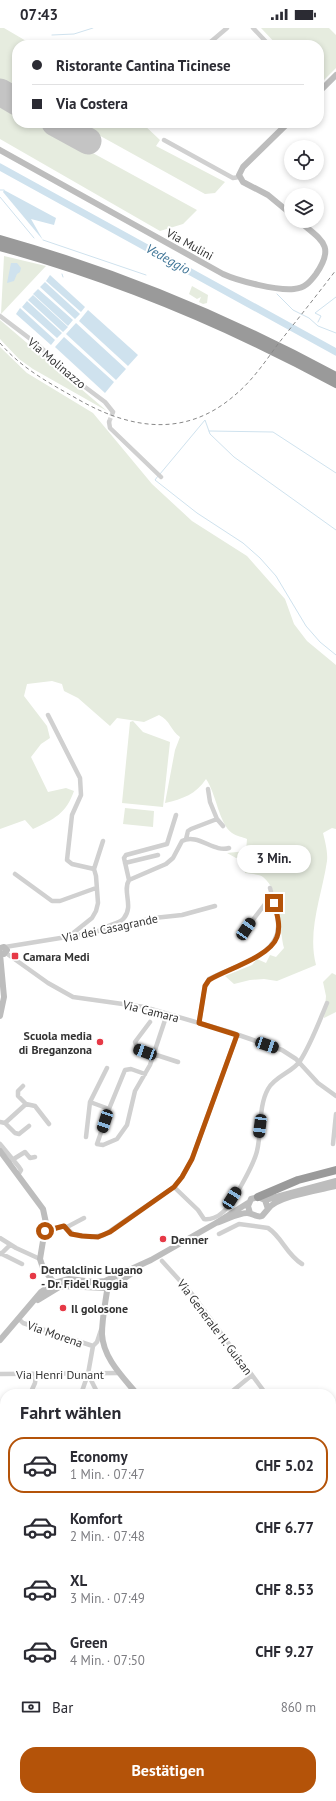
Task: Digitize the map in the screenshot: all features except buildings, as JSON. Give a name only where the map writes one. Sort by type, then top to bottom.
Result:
[{"type":"highway","points":[[0,239],[105,272],[191,306],[251,332],[336,376]]},
{"type":"highway","points":[[0,247],[101,278],[184,310],[262,345],[336,384]]},
{"type":"highway","points":[[261,1198],[298,1180],[336,1170]]},
{"type":"street","points":[[213,40],[227,28]]},
{"type":"street","points":[[253,28],[264,40]]},
{"type":"street","points":[[324,87],[336,75]]},
{"type":"street","points":[[240,177],[243,167],[283,128]]},
{"type":"street","points":[[164,140],[233,178],[240,177]]},
{"type":"street","name":"Via Mulini","points":[[0,150],[223,274],[240,281],[293,290],[303,287],[310,281],[324,262],[326,250],[322,242],[307,228]]},
{"type":"street","points":[[240,177],[244,183],[268,196],[284,209]]},
{"type":"street","name":"Via Molinazzo","points":[[0,316],[37,344],[73,378],[105,402],[113,412]]},
{"type":"street","points":[[109,422],[110,428],[161,477]]},
{"type":"street","points":[[48,716],[80,778],[81,795],[72,815],[67,860],[72,864],[94,869]]},
{"type":"street","points":[[208,789],[217,819],[222,826]]},
{"type":"street","points":[[100,931],[108,925],[124,919],[127,914],[128,902],[126,890],[129,880],[125,863],[126,855],[167,844],[176,815]]},
{"type":"street","points":[[129,880],[166,864],[173,858],[182,841],[186,839],[188,831],[217,819]]},
{"type":"street","points":[[186,839],[216,847],[229,848]]},
{"type":"street","points":[[67,938],[94,916],[98,903],[94,869],[103,841]]},
{"type":"street","points":[[125,863],[158,855]]},
{"type":"street","points":[[15,874],[52,901],[60,901],[96,888]]},
{"type":"street","points":[[199,1023],[205,986],[209,980],[263,954],[277,938],[278,922],[270,888]]},
{"type":"street","points":[[246,929],[265,904],[274,903]]},
{"type":"street","name":"Via dei Casagrande","points":[[2,951],[147,920],[182,915],[215,906]]},
{"type":"street","points":[[0,1016],[4,997],[0,969],[2,951]]},
{"type":"street","name":"Via Camara","points":[[2,951],[48,983],[73,997],[128,1003],[199,1023],[282,1050],[299,1062],[318,1083],[336,1096]]},
{"type":"street","points":[[174,1187],[198,1210],[204,1219],[208,1220],[222,1213],[253,1163],[257,1152],[264,1102],[269,1087],[299,1062],[327,1003]]},
{"type":"street","points":[[145,1074],[131,1069],[125,1070],[97,1144],[103,1145],[122,1134],[136,1091],[145,1074],[153,1055],[167,1014]]},
{"type":"street","points":[[150,1022],[135,1042],[138,1049],[178,1062]]},
{"type":"street","points":[[67,1227],[73,1234],[91,1237],[104,1235],[174,1187],[182,1177],[192,1159],[237,1035]]},
{"type":"street","points":[[86,1137],[90,1102],[107,1068]]},
{"type":"street","points":[[23,1086],[18,1091],[18,1096],[26,1104],[35,1106],[49,1124]]},
{"type":"street","points":[[90,1102],[109,1109]]},
{"type":"street","points":[[26,1104],[2,1122],[15,1133],[19,1134],[29,1126]]},
{"type":"street","points":[[333,1144],[336,1114]]},
{"type":"street","points":[[0,1144],[21,1170],[18,1175]]},
{"type":"street","points":[[0,1151],[43,1209],[46,1216],[40,1259],[43,1268],[55,1285]]},
{"type":"street","points":[[12,1160],[25,1152],[30,1158],[35,1157]]},
{"type":"street","points":[[55,1285],[72,1285],[97,1289],[106,1288],[119,1282],[151,1260],[216,1223],[248,1203],[251,1199],[336,1181]]},
{"type":"street","points":[[257,1217],[265,1214],[268,1209],[277,1202],[336,1186]]},
{"type":"street","points":[[261,1198],[268,1209]]},
{"type":"street","points":[[248,1203],[250,1213],[257,1217]]},
{"type":"street","points":[[216,1223],[250,1213]]},
{"type":"street","points":[[255,1226],[257,1217]]},
{"type":"street","points":[[45,1231],[61,1226],[67,1227],[84,1218]]},
{"type":"street","points":[[219,1234],[235,1225],[268,1228],[272,1230],[289,1254],[302,1264]]},
{"type":"street","points":[[0,1238],[10,1245],[40,1259]]},
{"type":"street","points":[[10,1245],[1,1254],[22,1264]]},
{"type":"street","points":[[0,1340],[33,1304],[41,1292],[69,1279],[94,1282],[105,1281],[151,1260]]},
{"type":"street","name":"Via Generale H. Guisan","points":[[162,1261],[192,1294],[262,1389]]},
{"type":"street","points":[[83,1389],[88,1374],[93,1346],[97,1342],[102,1327],[106,1288],[105,1281]]},
{"type":"street","name":"Via Morena","points":[[19,1320],[23,1323],[93,1346]]},
{"type":"street","points":[[102,1327],[105,1350],[120,1373],[133,1389]]},
{"type":"street","name":"Via Henri Dunant","points":[[0,1374],[120,1373]]},
{"type":"street","points":[[32,1389],[36,1374]]},
{"type":"street","points":[[88,1374],[96,1389]]},
{"type":"street","points":[[235,1389],[252,1375]]},
{"type":"shaded area","points":[[0,28],[4,28],[24,40],[12,40],[12,87],[0,81]]},
{"type":"shaded area","points":[[261,28],[329,28],[336,35],[336,68],[324,80],[324,40],[272,40]]},
{"type":"shaded area","points":[[0,102],[12,108],[12,128],[47,128],[197,210],[183,224],[160,231],[0,139]]},
{"type":"shaded area","points":[[86,128],[147,128],[160,140],[156,146],[225,182],[215,193],[205,194]]},
{"type":"shaded area","points":[[4,256],[46,266],[1,314]]},
{"type":"shaded area","points":[[192,286],[208,295],[207,303],[203,304],[199,302],[201,297],[197,299],[189,294]]},
{"type":"shaded area","points":[[0,320],[107,411],[33,369],[19,359],[0,339]]},
{"type":"shaded area","points":[[0,347],[27,373],[93,413],[152,484],[192,521],[247,556],[285,599],[294,624],[307,641],[336,665],[336,829],[332,828],[323,833],[327,861],[314,926],[313,939],[316,965],[277,981],[264,979],[250,980],[234,984],[225,976],[252,965],[257,959],[266,963],[270,955],[276,957],[284,948],[276,901],[269,883],[262,876],[245,873],[245,855],[236,858],[227,853],[246,851],[247,839],[232,833],[228,829],[224,823],[206,779],[198,789],[188,795],[178,800],[165,803],[175,750],[180,737],[174,732],[166,720],[159,715],[144,722],[117,718],[110,726],[78,698],[64,691],[62,684],[52,681],[27,684],[24,696],[47,726],[50,738],[41,744],[31,757],[48,792],[66,788],[74,791],[67,805],[53,819],[33,829],[25,820],[0,829]]},
{"type":"shaded area","points":[[133,721],[143,732],[170,742],[163,807],[122,803],[130,722]]},
{"type":"shaded area","points":[[125,808],[154,811],[153,827],[123,824]]},
{"type":"shaded area","points":[[332,973],[336,975],[336,1012],[324,1018],[326,996],[323,982]]},
{"type":"water","points":[[4,190],[56,218],[54,225],[31,219],[43,240],[3,192]]},
{"type":"water","points":[[11,263],[17,263],[21,268],[14,281],[7,283]]},
{"type":"water","points":[[50,275],[85,307],[81,312],[46,281]]},
{"type":"water","points":[[45,282],[80,314],[75,319],[40,287]]},
{"type":"water","points":[[38,289],[73,320],[68,326],[33,294]]},
{"type":"water","points":[[33,295],[68,327],[63,332],[28,300]]},
{"type":"water","points":[[27,301],[62,333],[57,338],[22,307]]},
{"type":"water","points":[[20,308],[55,340],[51,345],[16,314]]},
{"type":"water","points":[[88,310],[138,355],[128,366],[79,321]]},
{"type":"water","points":[[76,323],[126,369],[116,380],[66,334]]},
{"type":"water","points":[[64,337],[114,382],[105,393],[55,347]]},
{"type":"waterway","points":[[52,35],[74,34],[93,28]]},
{"type":"waterway","name":"Vedeggio","points":[[0,167],[336,352]]},
{"type":"waterway","points":[[0,197],[34,238]]},
{"type":"waterway","points":[[43,240],[146,275]]},
{"type":"waterway","points":[[277,294],[293,310],[309,318],[318,326],[336,333]]},
{"type":"waterway","points":[[318,322],[321,316],[315,313],[336,297]]},
{"type":"waterway","points":[[160,474],[205,420],[210,434],[234,457],[336,530]]},
{"type":"waterway","points":[[209,431],[273,432],[336,473]]},
{"type":"waterway","points":[[158,476],[155,480],[197,513],[243,543],[260,558],[276,576],[306,626],[320,642],[336,655]]},
{"type":"runway","points":[[0,92],[12,99]]},
{"type":"runway","points":[[64,128],[88,141]]},
{"type":"tunnel","points":[[109,422],[113,412]]},
{"type":"railway","points":[[0,343],[27,368],[81,401],[101,411],[140,423],[160,425],[179,423],[198,418],[217,409],[241,390],[258,371],[336,270]]},
{"type":"place","name":"Camara Medi","points":[[15,956]]},
{"type":"place","name":"Scuola media di Breganzona","points":[[100,1042]]},
{"type":"place","name":"Denner","points":[[163,1239]]},
{"type":"place","name":"Dentalclinic Lugano - Dr. Fidel Ruggia","points":[[33,1276]]},
{"type":"place","name":"Il golosone","points":[[63,1308]]},
{"type":"route","points":[[45,1231],[64,1226],[67,1227],[70,1233],[73,1234],[91,1237],[104,1235],[167,1193],[182,1177],[192,1159],[237,1035],[199,1023],[205,986],[209,980],[218,974],[263,954],[277,938],[278,922],[274,903]]}]
